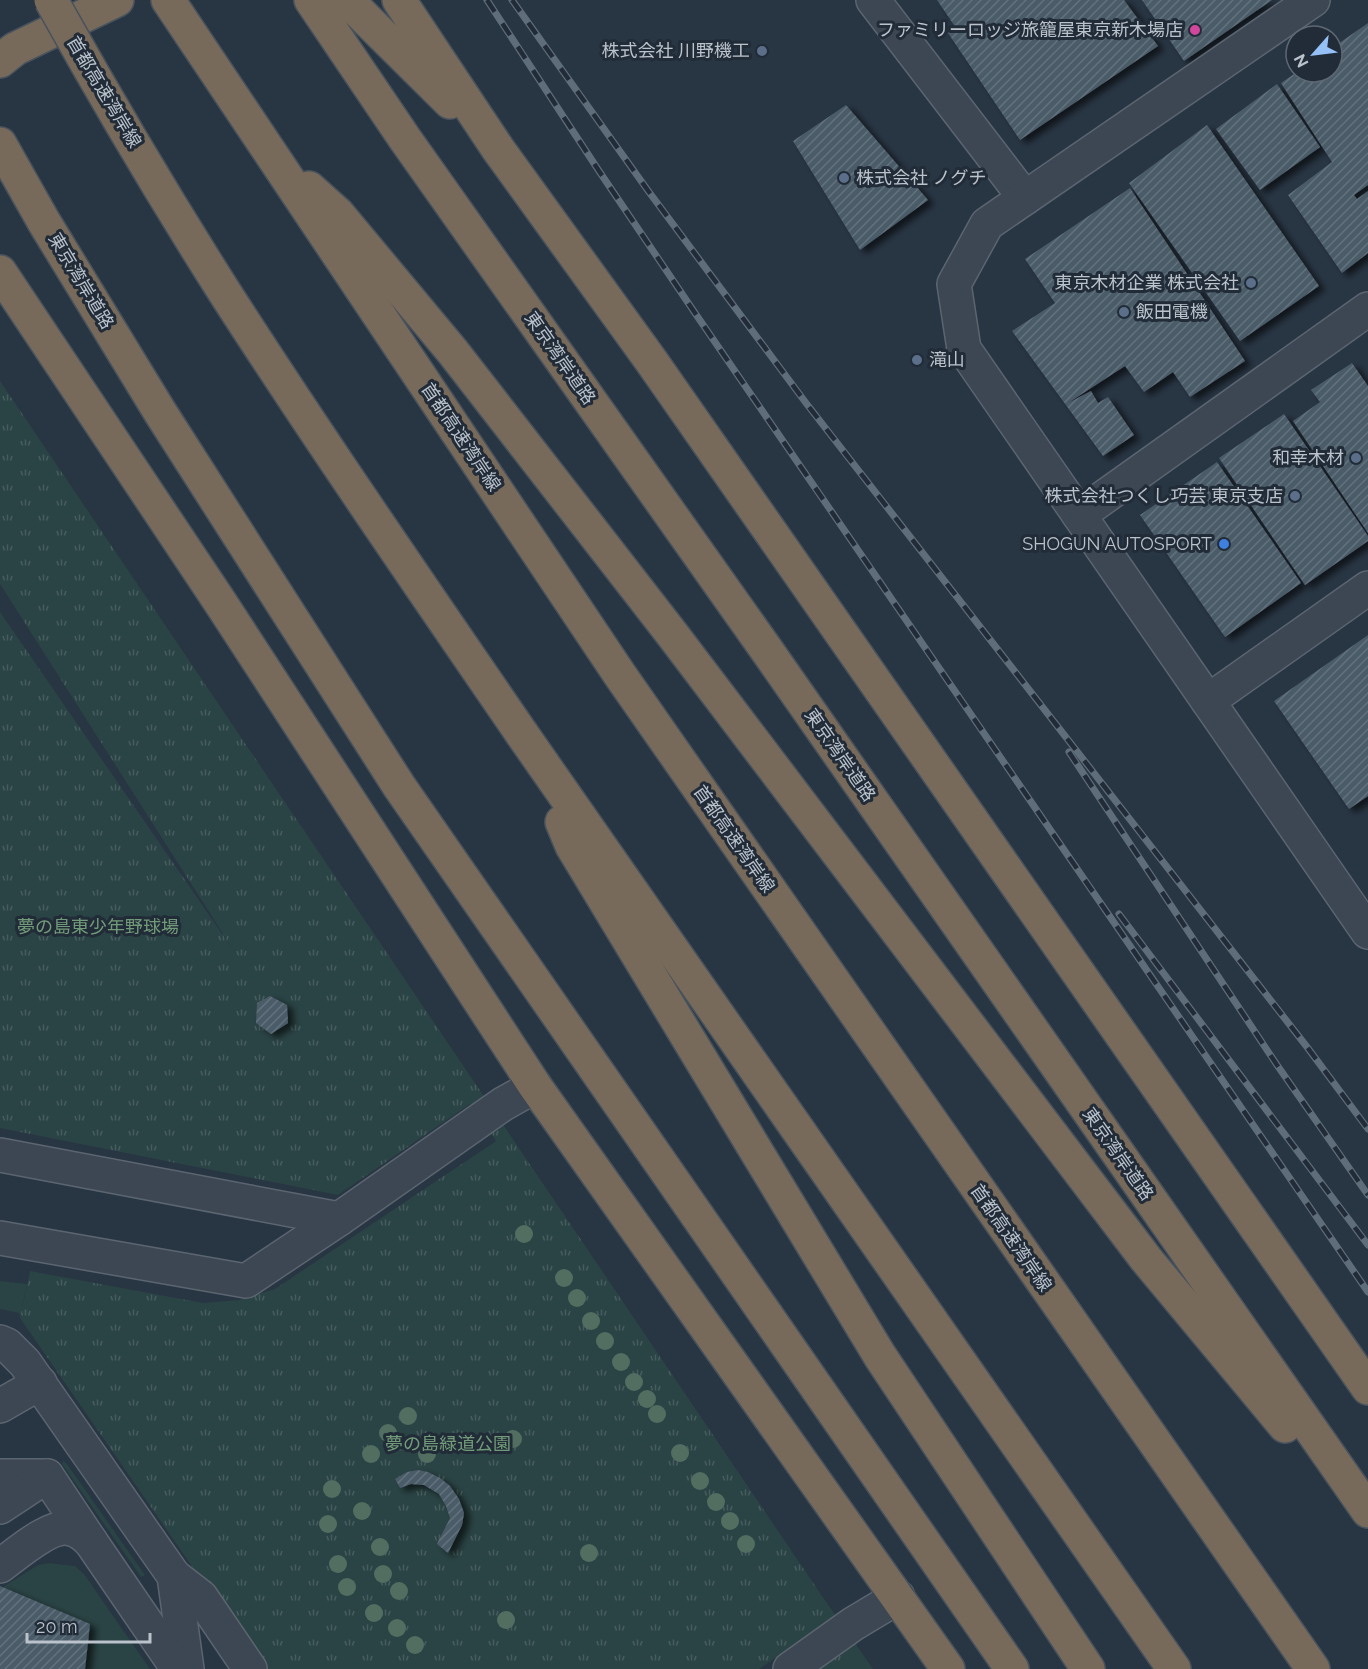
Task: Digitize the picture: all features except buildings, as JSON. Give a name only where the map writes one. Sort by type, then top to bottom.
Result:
[{"type":"highway","name":"首都高速湾岸線","points":[[51,0],[95,79],[224,291],[360,497],[657,929],[1174,1669]]},
{"type":"highway","points":[[0,61],[15,49],[117,0]]},
{"type":"highway","name":"首都高速湾岸線","points":[[168,0],[620,675],[1312,1669]]},
{"type":"highway","name":"東京湾岸道路","points":[[311,0],[405,139],[761,642],[1368,1511]]},
{"type":"highway","points":[[347,0],[498,149]]},
{"type":"highway","points":[[399,0],[498,149],[658,371],[1368,1388]]},
{"type":"highway","name":"東京湾岸道路","points":[[0,144],[44,222],[160,412],[399,786],[1012,1669]]},
{"type":"highway","points":[[273,157],[338,214],[453,352],[672,634],[1146,1259],[1368,1526]]},
{"type":"highway","points":[[0,272],[220,602],[535,1086],[948,1669]]},
{"type":"highway","points":[[522,734],[572,846],[736,1119],[880,1356],[1088,1669]]},
{"type":"street","points":[[873,0],[1024,198]]},
{"type":"street","points":[[1313,0],[987,224],[954,284],[964,349],[1368,932]]},
{"type":"street","points":[[1079,515],[1368,309]]},
{"type":"street","points":[[1208,700],[1368,588]]},
{"type":"street","points":[[0,1238],[246,1281],[339,1220],[503,1104],[535,1086]]},
{"type":"street","points":[[0,1155],[339,1220]]},
{"type":"street","points":[[0,1342],[7,1345],[26,1363],[174,1576],[201,1597],[250,1669]]},
{"type":"street","points":[[0,1378],[40,1383]]},
{"type":"street","points":[[0,1406],[40,1383]]},
{"type":"street","points":[[0,1476],[47,1476]]},
{"type":"street","points":[[0,1507],[47,1476]]},
{"type":"street","points":[[47,1476],[178,1669]]},
{"type":"street","points":[[0,1566],[46,1534],[58,1529],[70,1528],[82,1533],[91,1542]]},
{"type":"street","points":[[174,1576],[187,1669]]},
{"type":"street","points":[[790,1669],[854,1624],[898,1597]]},
{"type":"green space","name":"夢の島緑道公園","points":[[0,381],[873,1669],[819,1669],[848,1648],[830,1620],[759,1669],[263,1669],[20,1318],[30,1271],[203,1303],[239,1300],[275,1289],[496,1141],[470,1104],[338,1195],[0,1128],[0,612],[234,951],[0,584]]},
{"type":"green space","points":[[0,1281],[27,1284],[20,1318],[19,1313],[0,1309]]},
{"type":"green space","points":[[63,1461],[145,1575],[141,1577],[62,1464]]},
{"type":"green space","points":[[49,1563],[75,1566],[84,1574],[150,1669],[85,1669],[89,1624],[3,1587],[38,1565]]},
{"type":"railway","points":[[487,0],[695,313],[1368,1292]]},
{"type":"railway","points":[[512,0],[649,192],[806,403],[1307,1047],[1368,1129]]},
{"type":"railway","points":[[1069,752],[1277,1065],[1368,1195]]},
{"type":"railway","points":[[1119,914],[1368,1245]]},
{"type":"place","name":"ファミリーロッジ旅籠屋東京新木場店","points":[[1195,30]]},
{"type":"place","name":"株式会社 川野機工","points":[[762,51]]},
{"type":"place","name":"株式会社 ノグチ","points":[[844,178]]},
{"type":"place","name":"東京木材企業 株式会社","points":[[1251,283]]},
{"type":"place","name":"飯田電機","points":[[1124,312]]},
{"type":"place","name":"滝山","points":[[917,360]]},
{"type":"place","name":"和幸木材","points":[[1356,458]]},
{"type":"place","name":"株式会社つくし巧芸 東京支店","points":[[1295,496]]},
{"type":"place","name":"SHOGUN AUTOSPORT","points":[[1224,544]]},
{"type":"park label","name":"夢の島東少年野球場","points":[[98,927]]}]
